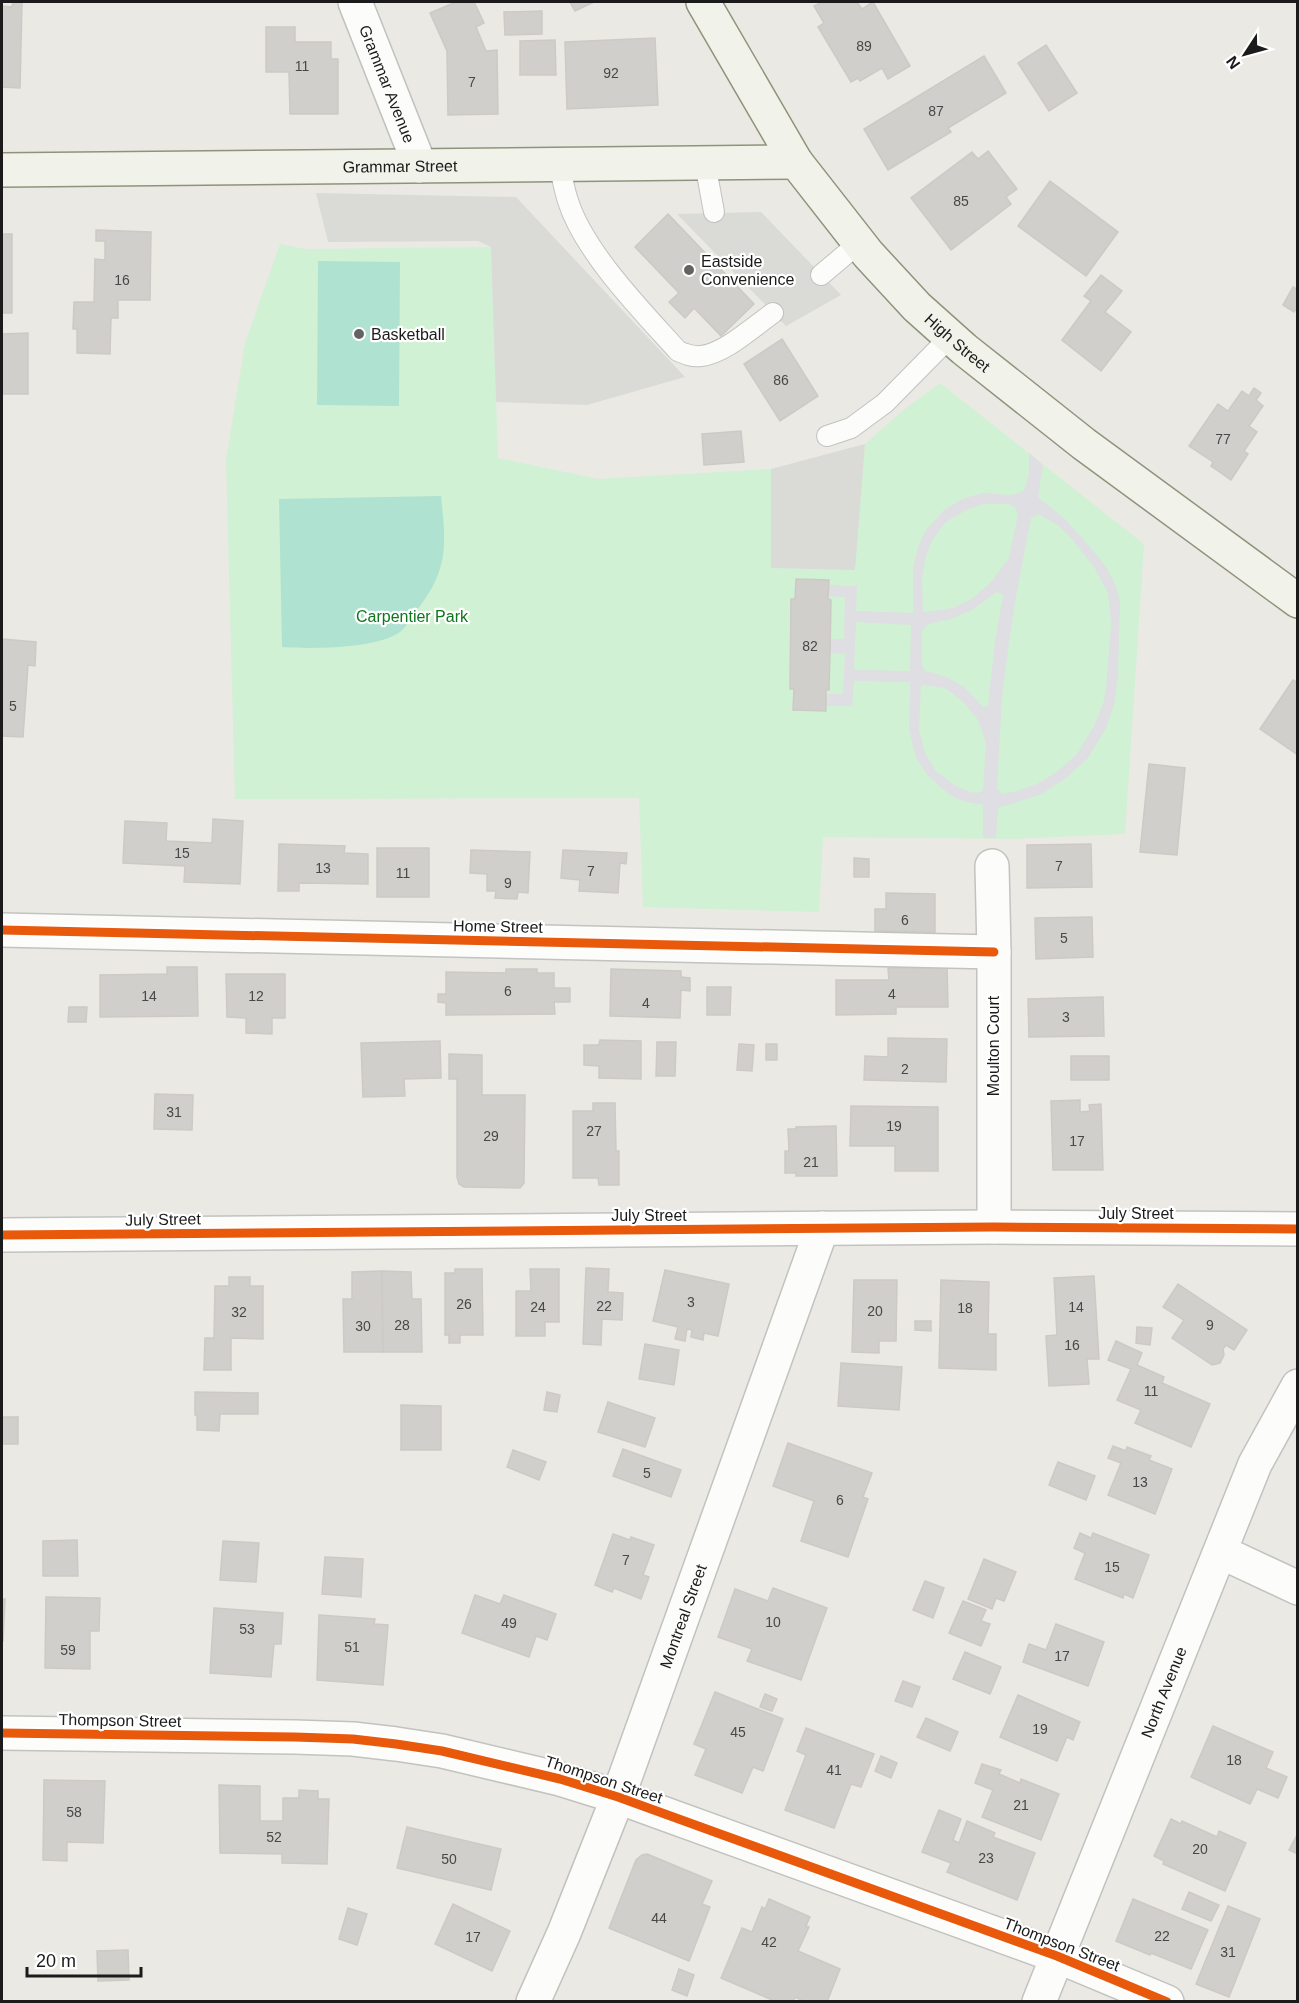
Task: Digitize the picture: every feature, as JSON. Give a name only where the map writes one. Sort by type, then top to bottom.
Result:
[{"type":"street","name":"Grammar Avenue","points":[[355,2],[420,166]]},
{"type":"street","name":"High Street","points":[[704,2],[796,162],[859,243],[917,308],[1084,444],[1298,601]]},
{"type":"street","name":"Grammar Street","points":[[2,170],[796,162]]},
{"type":"street","name":"Moulton Court","points":[[992,866],[993,1227]]},
{"type":"street","name":"Home Street","points":[[2,930],[994,952]]},
{"type":"street","name":"July Street","points":[[2,1235],[993,1227],[1298,1229]]},
{"type":"street","name":"Montreal Street","points":[[533,2001],[564,1933],[618,1797],[822,1228]]},
{"type":"street","name":"North Avenue","points":[[1039,2001],[1255,1464],[1298,1386]]},
{"type":"street","points":[[1221,1552],[1298,1588]]},
{"type":"street","name":"Thompson Street","points":[[2,1733],[352,1739],[442,1751],[560,1779],[618,1797],[1057,1956],[1167,2001]]},
{"type":"lane","points":[[705,163],[714,212]]},
{"type":"lane","points":[[559,164],[568,202],[607,282],[678,351],[691,356],[702,356],[719,351],[773,313]]},
{"type":"lane","points":[[821,275],[859,243]]},
{"type":"lane","points":[[827,435],[851,428],[885,403],[950,337]]},
{"type":"green space","name":"Carpentier Park","points":[[280,244],[305,249],[491,247],[498,458],[598,479],[771,469],[771,568],[854,569],[865,444],[901,412],[940,383],[1144,544],[1125,834],[1011,839],[823,837],[819,912],[643,907],[639,798],[235,799],[226,460],[245,343]]},
{"type":"green space","name":"Basketball","points":[[318,261],[400,262],[399,406],[317,405]]},
{"type":"green space","points":[[441,496],[444,543],[440,569],[435,582],[403,630],[389,638],[360,645],[326,648],[282,647],[279,499]]},
{"type":"shaded area","points":[[316,193],[516,197],[685,377],[587,405],[496,402],[491,247],[478,241],[328,242]]},
{"type":"shaded area","points":[[761,212],[841,295],[786,326],[677,214]]},
{"type":"shaded area","points":[[865,444],[855,570],[771,568],[771,469]]},
{"type":"shaded area","points":[[1029,453],[1043,465],[1038,497],[1066,520],[1106,567],[1116,586],[1120,602],[1118,675],[1114,705],[1106,728],[1088,758],[1066,778],[1042,794],[998,808],[996,838],[983,838],[983,805],[962,801],[950,795],[928,776],[916,758],[909,730],[910,682],[854,681],[852,706],[826,706],[826,694],[843,694],[845,654],[830,653],[830,639],[844,639],[845,597],[828,596],[828,585],[857,586],[856,611],[913,613],[913,569],[918,547],[926,530],[944,510],[962,499],[983,493],[1010,495],[1020,493],[1025,489],[1029,473]],"holes":[[[984,504],[1009,504],[1015,507],[1018,515],[1009,558],[991,582],[973,598],[953,608],[923,612],[922,578],[926,556],[932,541],[944,524],[967,510]],[[1039,514],[1059,526],[1094,567],[1108,593],[1111,624],[1104,701],[1094,726],[1077,754],[1058,771],[1037,784],[1002,794],[997,788],[1002,696],[1017,591],[1031,518]],[[997,592],[1003,595],[988,706],[983,707],[965,688],[944,676],[925,671],[922,665],[922,631],[928,624],[951,619],[972,610]],[[856,622],[911,625],[910,671],[854,670]],[[921,685],[945,688],[962,701],[976,717],[986,744],[983,791],[970,792],[954,785],[936,771],[925,753],[919,730]]]},
{"type":"building","points":[[13,2],[22,2],[20,88],[2,87],[2,6],[12,7]]},
{"type":"building","points":[[456,2],[474,2],[484,23],[476,27],[486,51],[497,50],[498,114],[448,115],[447,51],[430,13]]},
{"type":"building","points":[[570,2],[594,2],[575,11]]},
{"type":"building","points":[[822,2],[857,2],[862,9],[873,2],[910,66],[888,79],[882,68],[860,81],[858,78],[851,82],[818,27],[824,23],[814,6]]},
{"type":"building","points":[[542,11],[542,34],[505,35],[504,12]]},
{"type":"building","points":[[266,27],[295,27],[295,42],[331,42],[331,59],[338,59],[338,114],[290,114],[289,72],[266,72]]},
{"type":"building","points":[[655,38],[658,105],[567,109],[565,42]]},
{"type":"building","points":[[555,40],[556,75],[520,75],[520,41]]},
{"type":"building","points":[[1046,45],[1077,93],[1049,111],[1018,63]]},
{"type":"building","points":[[984,56],[1006,93],[948,128],[951,132],[888,170],[864,129]]},
{"type":"building","points":[[988,151],[1017,189],[1006,197],[1011,204],[951,250],[911,198],[972,152],[978,159]]},
{"type":"building","points":[[1050,181],[1118,232],[1086,276],[1018,226]]},
{"type":"building","name":"Eastside Convenience","points":[[668,214],[754,304],[721,336],[694,308],[685,318],[669,302],[679,293],[635,247]]},
{"type":"building","points":[[96,230],[151,232],[150,300],[118,300],[118,318],[111,318],[110,354],[77,353],[77,329],[73,329],[74,302],[94,302],[95,259],[105,260],[105,241],[96,241]]},
{"type":"building","points":[[2,234],[12,234],[12,313],[2,313]]},
{"type":"building","points":[[1101,275],[1122,291],[1105,312],[1131,332],[1101,371],[1062,340],[1091,301],[1084,296]]},
{"type":"building","points":[[1293,287],[1298,290],[1298,306],[1294,312],[1283,305]]},
{"type":"building","points":[[28,333],[28,394],[2,394],[2,334]]},
{"type":"building","points":[[782,339],[818,396],[780,421],[744,364]]},
{"type":"building","points":[[1254,388],[1261,393],[1256,400],[1263,406],[1249,426],[1257,432],[1244,451],[1248,454],[1231,480],[1211,466],[1213,462],[1189,446],[1218,404],[1228,411],[1242,391],[1249,396]]},
{"type":"building","points":[[741,431],[744,462],[704,465],[702,434]]},
{"type":"building","points":[[796,579],[829,580],[830,653],[826,711],[793,710],[794,689],[790,689],[791,599],[795,599]]},
{"type":"building","points":[[2,639],[36,642],[35,666],[28,665],[23,737],[2,736]]},
{"type":"building","points":[[1293,680],[1298,683],[1298,755],[1260,729]]},
{"type":"building","points":[[1149,764],[1185,768],[1177,855],[1140,852]]},
{"type":"building","points":[[213,819],[243,821],[240,884],[184,882],[185,866],[123,863],[125,821],[167,823],[166,841],[212,843]]},
{"type":"building","points":[[279,844],[345,846],[344,853],[368,854],[368,884],[299,883],[299,891],[278,891]]},
{"type":"building","points":[[1091,844],[1092,887],[1027,888],[1027,845]]},
{"type":"building","points":[[377,848],[429,848],[429,897],[377,897]]},
{"type":"building","points":[[471,850],[530,852],[528,893],[518,892],[517,899],[495,898],[496,891],[487,891],[487,874],[470,873]]},
{"type":"building","points":[[563,850],[627,853],[626,864],[620,863],[618,893],[579,891],[580,880],[561,878]]},
{"type":"building","points":[[854,858],[869,859],[869,877],[854,877]]},
{"type":"building","points":[[886,893],[935,894],[935,932],[875,931],[875,909],[886,909]]},
{"type":"building","points":[[1092,917],[1093,957],[1036,959],[1035,918]]},
{"type":"building","points":[[167,967],[197,967],[198,1016],[100,1017],[100,975],[167,974]]},
{"type":"building","points":[[947,967],[948,1007],[896,1007],[896,1014],[836,1015],[836,980],[889,980],[888,968]]},
{"type":"building","points":[[506,969],[537,969],[537,973],[554,973],[554,988],[570,988],[570,1002],[554,1002],[555,1014],[446,1015],[446,1003],[438,1002],[438,994],[446,994],[446,972],[506,973]]},
{"type":"building","points":[[611,969],[681,971],[681,977],[690,978],[690,991],[681,990],[680,1018],[610,1016]]},
{"type":"building","points":[[226,974],[285,974],[285,1018],[272,1018],[272,1034],[246,1033],[246,1018],[227,1017]]},
{"type":"building","points":[[707,987],[731,987],[730,1015],[707,1015]]},
{"type":"building","points":[[1103,997],[1104,1036],[1029,1037],[1028,999]]},
{"type":"building","points":[[69,1007],[87,1007],[86,1022],[68,1022]]},
{"type":"building","points":[[888,1038],[947,1039],[946,1082],[864,1080],[865,1056],[888,1057]]},
{"type":"building","points":[[600,1040],[641,1041],[641,1079],[599,1078],[599,1066],[584,1065],[584,1045],[599,1045]]},
{"type":"building","points":[[440,1041],[441,1078],[404,1079],[405,1096],[363,1097],[361,1043]]},
{"type":"building","points":[[657,1042],[676,1042],[675,1076],[656,1076]]},
{"type":"building","points":[[739,1044],[754,1045],[752,1071],[737,1070]]},
{"type":"building","points":[[766,1044],[777,1044],[777,1060],[766,1060]]},
{"type":"building","points":[[449,1054],[482,1055],[482,1095],[525,1095],[524,1183],[520,1188],[464,1187],[459,1184],[457,1177],[457,1079],[449,1079]]},
{"type":"building","points":[[1071,1056],[1109,1056],[1109,1080],[1071,1080]]},
{"type":"building","points":[[155,1094],[193,1095],[192,1130],[154,1129]]},
{"type":"building","points":[[1080,1100],[1080,1112],[1090,1111],[1089,1105],[1101,1104],[1103,1170],[1053,1170],[1051,1101]]},
{"type":"building","points":[[593,1103],[615,1103],[619,1185],[599,1185],[598,1178],[573,1178],[573,1111],[593,1111]]},
{"type":"building","points":[[851,1106],[938,1107],[938,1171],[895,1171],[895,1146],[850,1146]]},
{"type":"building","points":[[836,1126],[837,1176],[796,1176],[796,1173],[785,1173],[785,1151],[789,1151],[788,1129]]},
{"type":"building","points":[[586,1268],[609,1269],[608,1292],[623,1293],[622,1320],[602,1319],[601,1345],[583,1344]]},
{"type":"building","points":[[455,1269],[482,1269],[483,1335],[460,1335],[460,1343],[449,1343],[449,1335],[445,1335],[445,1273],[455,1273]]},
{"type":"building","points":[[530,1269],[559,1269],[559,1322],[545,1322],[545,1336],[516,1336],[516,1291],[531,1291]]},
{"type":"building","points":[[665,1270],[729,1284],[718,1336],[704,1333],[703,1340],[691,1337],[692,1330],[687,1329],[685,1341],[675,1339],[678,1327],[653,1321]]},
{"type":"building","points":[[382,1271],[383,1352],[344,1352],[343,1299],[352,1299],[352,1272]]},
{"type":"building","points":[[382,1271],[411,1272],[412,1299],[421,1299],[422,1352],[383,1352]]},
{"type":"building","points":[[1094,1276],[1099,1359],[1087,1359],[1089,1384],[1049,1386],[1046,1336],[1057,1335],[1054,1278]]},
{"type":"building","points":[[229,1277],[250,1277],[250,1286],[263,1286],[263,1339],[231,1338],[231,1370],[204,1370],[205,1338],[214,1338],[215,1286],[229,1286]]},
{"type":"building","points":[[854,1280],[897,1280],[896,1341],[879,1341],[879,1353],[852,1352]]},
{"type":"building","points":[[941,1280],[989,1282],[988,1334],[996,1334],[996,1370],[939,1368]]},
{"type":"building","points":[[1178,1284],[1247,1330],[1234,1350],[1226,1345],[1220,1363],[1212,1365],[1172,1338],[1184,1320],[1163,1307]]},
{"type":"building","points":[[915,1321],[931,1321],[931,1331],[915,1330]]},
{"type":"building","points":[[1137,1327],[1152,1328],[1150,1345],[1136,1343]]},
{"type":"building","points":[[1116,1341],[1142,1353],[1137,1365],[1164,1377],[1162,1383],[1210,1404],[1191,1447],[1135,1423],[1141,1410],[1117,1400],[1131,1369],[1108,1360]]},
{"type":"building","points":[[645,1344],[679,1350],[674,1385],[639,1379]]},
{"type":"building","points":[[841,1363],[902,1367],[899,1410],[838,1406]]},
{"type":"building","points":[[195,1392],[258,1393],[258,1414],[220,1414],[219,1431],[197,1430]]},
{"type":"building","points":[[547,1392],[560,1395],[557,1412],[544,1410]]},
{"type":"building","points":[[608,1402],[655,1418],[645,1447],[598,1432]]},
{"type":"building","points":[[401,1405],[441,1406],[441,1450],[401,1450]]},
{"type":"building","points":[[2,1417],[18,1417],[18,1444],[2,1444]]},
{"type":"building","points":[[788,1443],[872,1473],[863,1497],[868,1499],[848,1557],[801,1541],[814,1501],[773,1486]]},
{"type":"building","points":[[1113,1446],[1126,1451],[1127,1447],[1151,1456],[1149,1460],[1172,1469],[1155,1514],[1108,1495],[1121,1463],[1108,1458]]},
{"type":"building","points":[[623,1449],[681,1470],[671,1497],[613,1476]]},
{"type":"building","points":[[513,1450],[546,1462],[539,1480],[507,1467]]},
{"type":"building","points":[[1058,1462],[1095,1476],[1086,1500],[1049,1485]]},
{"type":"building","points":[[1080,1533],[1091,1538],[1093,1533],[1149,1555],[1133,1598],[1124,1594],[1123,1598],[1075,1579],[1085,1553],[1074,1548]]},
{"type":"building","points":[[613,1534],[654,1545],[643,1575],[649,1577],[641,1599],[614,1588],[612,1592],[595,1585]]},
{"type":"building","points":[[77,1540],[78,1576],[43,1576],[43,1541]]},
{"type":"building","points":[[223,1541],[259,1543],[256,1582],[220,1580]]},
{"type":"building","points":[[325,1557],[363,1559],[361,1597],[322,1594]]},
{"type":"building","points":[[984,1559],[1016,1572],[1004,1601],[996,1598],[992,1609],[968,1599]]},
{"type":"building","points":[[925,1581],[944,1588],[933,1618],[913,1610]]},
{"type":"building","points":[[773,1588],[827,1608],[801,1680],[747,1661],[752,1649],[718,1637],[735,1589],[768,1601]]},
{"type":"building","points":[[475,1595],[500,1604],[504,1595],[556,1614],[547,1640],[536,1636],[529,1657],[462,1633]]},
{"type":"building","points":[[46,1597],[100,1598],[99,1631],[90,1631],[90,1669],[45,1668]]},
{"type":"building","points":[[2,1599],[5,1599],[3,1641],[2,1641]]},
{"type":"building","points":[[963,1601],[986,1610],[981,1621],[990,1624],[981,1646],[949,1633]]},
{"type":"building","points":[[214,1608],[283,1613],[281,1644],[274,1644],[271,1677],[210,1673]]},
{"type":"building","points":[[319,1615],[375,1619],[374,1624],[388,1625],[383,1685],[317,1680]]},
{"type":"building","points":[[1056,1624],[1104,1642],[1088,1686],[1023,1662],[1029,1644],[1046,1650]]},
{"type":"building","points":[[965,1652],[1001,1667],[990,1694],[953,1679]]},
{"type":"building","points":[[903,1681],[920,1687],[912,1707],[895,1701]]},
{"type":"building","points":[[715,1692],[783,1719],[763,1771],[753,1767],[742,1793],[695,1775],[706,1749],[694,1744]]},
{"type":"building","points":[[765,1694],[777,1699],[772,1711],[760,1707]]},
{"type":"building","points":[[1018,1695],[1080,1722],[1073,1740],[1067,1737],[1057,1761],[1000,1737]]},
{"type":"building","points":[[926,1718],[958,1732],[950,1751],[917,1737]]},
{"type":"building","points":[[1213,1726],[1273,1752],[1266,1768],[1287,1777],[1278,1798],[1257,1789],[1250,1804],[1191,1777]]},
{"type":"building","points":[[806,1728],[874,1754],[861,1787],[851,1784],[834,1828],[785,1810],[806,1755],[797,1751]]},
{"type":"building","points":[[881,1756],[897,1763],[891,1778],[875,1771]]},
{"type":"building","points":[[982,1764],[1001,1770],[999,1774],[1020,1783],[1021,1779],[1059,1794],[1041,1840],[982,1817],[993,1790],[975,1783]]},
{"type":"building","points":[[44,1780],[105,1781],[103,1843],[67,1842],[67,1861],[43,1860]]},
{"type":"building","points":[[219,1785],[260,1786],[260,1821],[283,1821],[283,1798],[299,1798],[299,1790],[318,1791],[318,1799],[329,1799],[327,1864],[282,1863],[282,1854],[220,1853]]},
{"type":"building","points":[[939,1810],[961,1819],[953,1840],[959,1843],[967,1821],[995,1833],[993,1837],[1035,1853],[1017,1900],[947,1872],[951,1863],[922,1852]]},
{"type":"building","points":[[1171,1819],[1181,1824],[1182,1821],[1217,1837],[1219,1831],[1246,1843],[1225,1891],[1163,1864],[1164,1861],[1154,1856]]},
{"type":"building","points":[[407,1827],[501,1849],[491,1890],[397,1868]]},
{"type":"building","points":[[1298,1833],[1298,1854],[1289,1850]]},
{"type":"building","points":[[647,1854],[712,1881],[702,1904],[710,1907],[689,1961],[609,1928],[636,1860]]},
{"type":"building","points":[[1189,1892],[1219,1905],[1211,1921],[1182,1909]]},
{"type":"building","points":[[769,1899],[810,1917],[806,1926],[809,1927],[798,1951],[840,1969],[827,2002],[805,2002],[795,1997],[793,2002],[777,2002],[721,1978],[742,1928],[752,1932],[762,1907],[765,1909]]},
{"type":"building","points":[[1133,1899],[1208,1930],[1191,1969],[1116,1941]]},
{"type":"building","points":[[453,1904],[510,1931],[492,1971],[435,1944]]},
{"type":"building","points":[[1228,1906],[1260,1919],[1229,1997],[1196,1984]]},
{"type":"building","points":[[348,1908],[367,1914],[357,1945],[339,1939]]},
{"type":"building","points":[[128,1950],[129,1980],[98,1981],[97,1951]]},
{"type":"building","points":[[679,1969],[694,1975],[687,1996],[672,1990]]},
{"type":"cycle path","points":[[2,930],[994,952]]},
{"type":"cycle path","points":[[2,1235],[994,1227],[1298,1229]]},
{"type":"cycle path","points":[[2,1733],[353,1739],[442,1751],[560,1779],[618,1797],[1057,1956],[1167,2002]]},
{"type":"place","name":"Eastside Convenience","points":[[689,270]]},
{"type":"place","name":"Basketball","points":[[359,334]]}]
